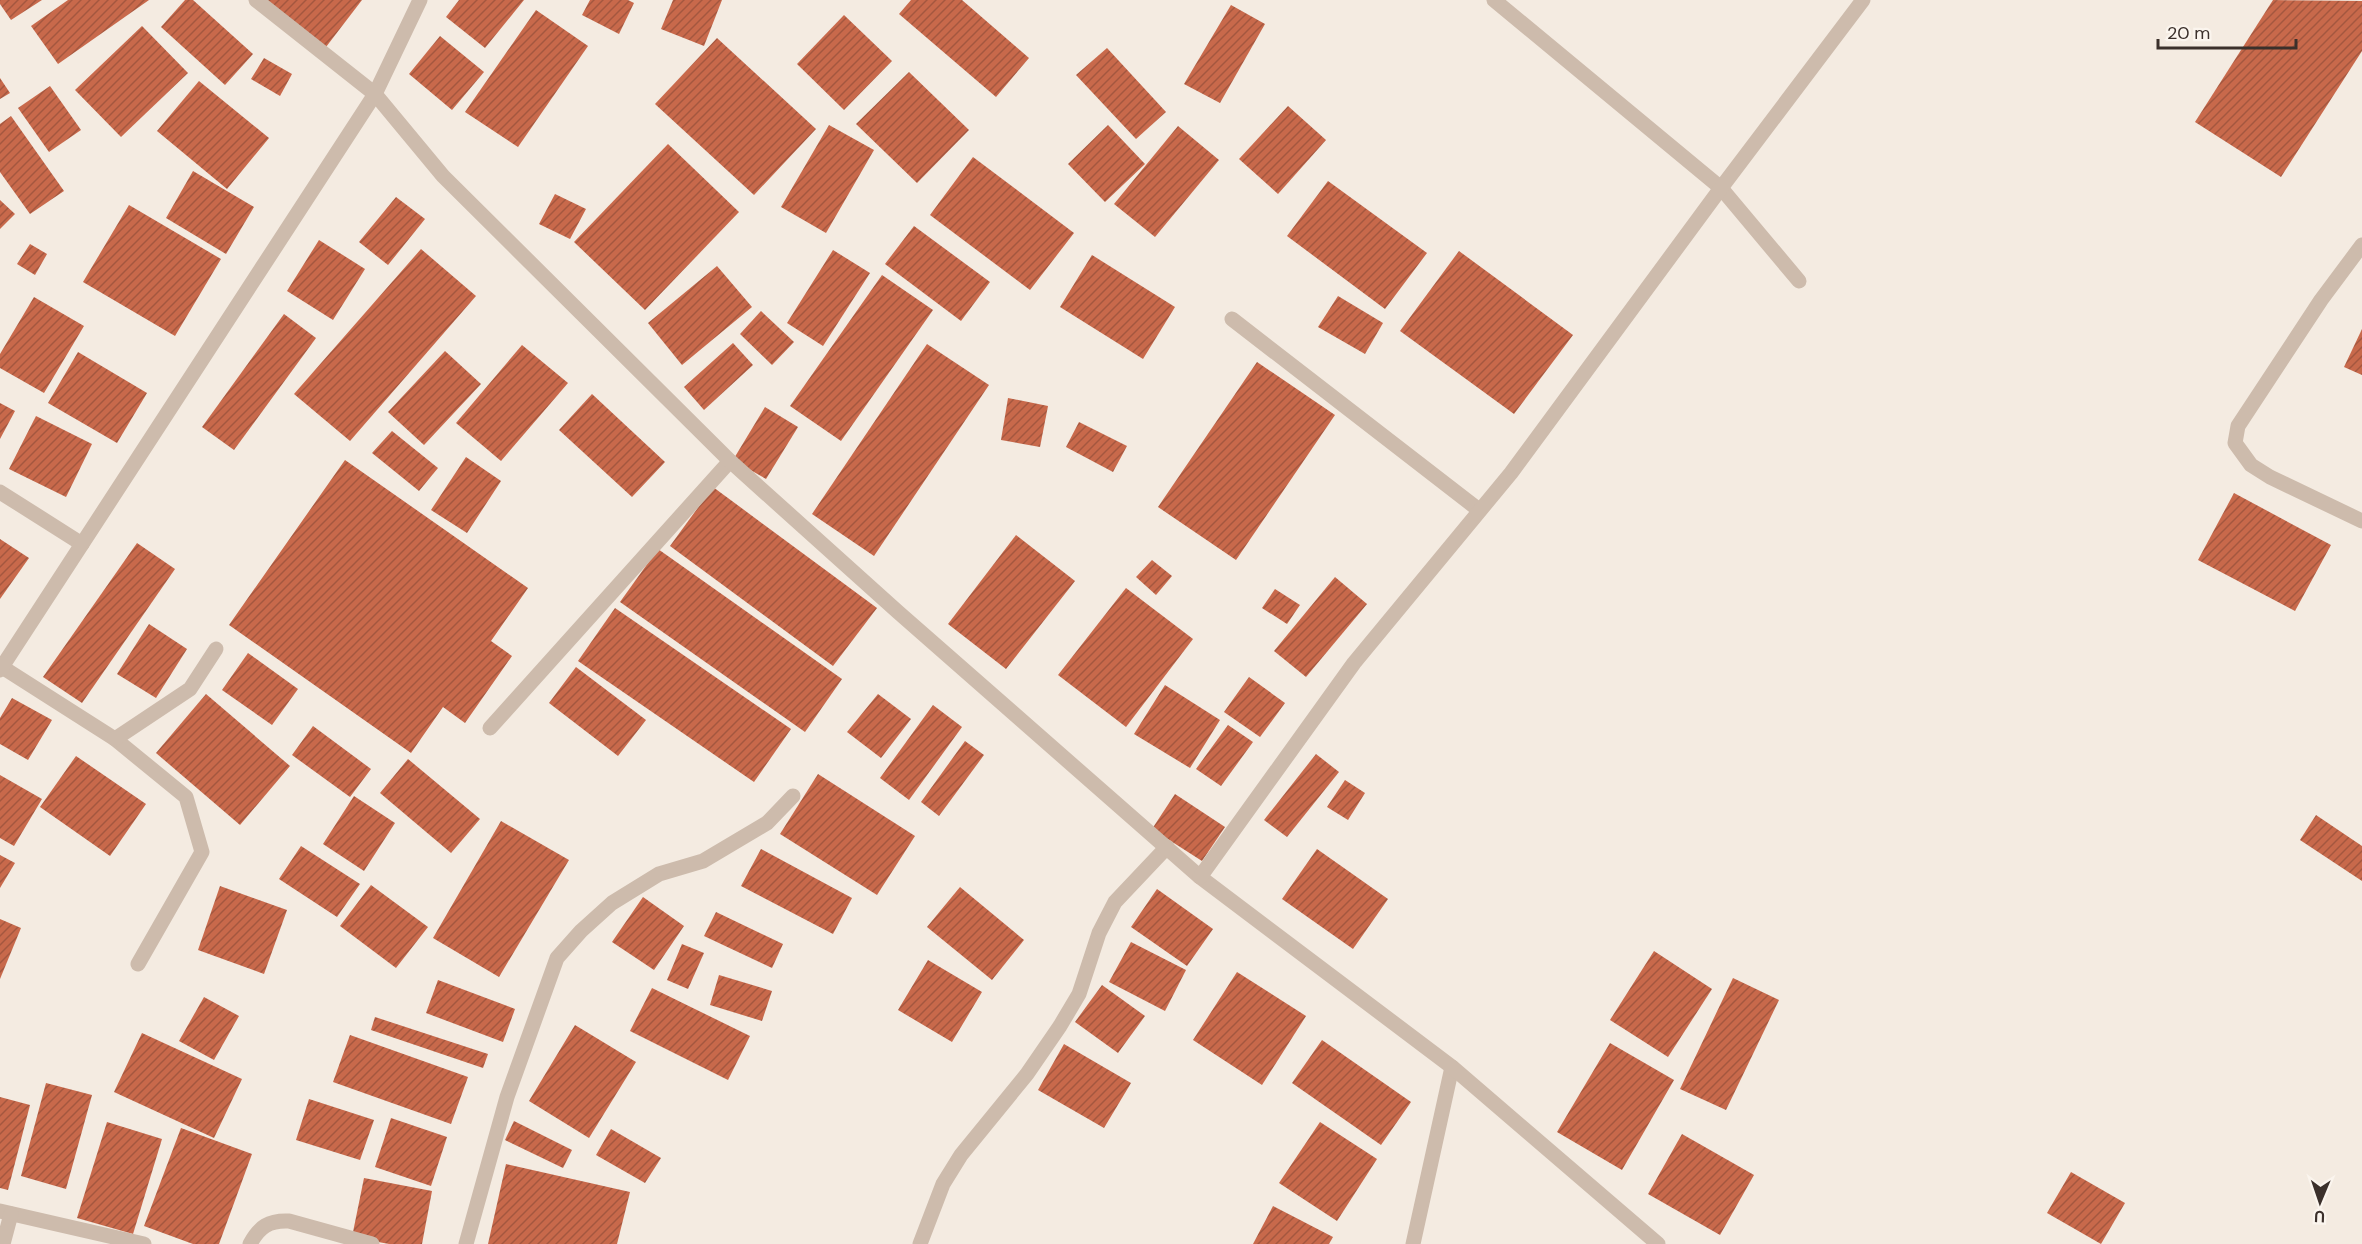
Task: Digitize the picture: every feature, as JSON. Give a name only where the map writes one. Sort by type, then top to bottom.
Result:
[{"type":"street","points":[[256,0],[375,93],[442,176],[730,461],[1200,877],[1452,1067],[1658,1244]]},
{"type":"street","points":[[138,964],[202,852],[186,797],[115,739],[1,668],[375,93],[420,0]]},
{"type":"street","points":[[1494,0],[1721,188],[1799,282]]},
{"type":"street","points":[[1200,877],[1354,663],[1511,473],[1863,0]]},
{"type":"street","points":[[2362,245],[2321,300],[2238,426],[2235,443],[2252,465],[2270,477],[2362,520]]},
{"type":"street","points":[[1232,319],[1479,510]]},
{"type":"street","points":[[490,728],[730,461]]},
{"type":"street","points":[[0,492],[82,544]]},
{"type":"street","points":[[115,739],[190,689],[216,649]]},
{"type":"street","points":[[466,1244],[507,1097],[557,958],[581,931],[612,903],[659,874],[703,861],[767,824],[793,796]]},
{"type":"street","points":[[920,1244],[943,1184],[955,1165],[1027,1074],[1079,994],[1099,933],[1115,902],[1167,847]]},
{"type":"street","points":[[1413,1244],[1452,1067]]},
{"type":"street","points":[[3,1244],[5,1213],[144,1244]]},
{"type":"street","points":[[250,1244],[264,1225],[277,1220],[289,1221],[372,1244]]},
{"type":"building","points":[[0,0],[42,0],[11,20],[0,4]]},
{"type":"building","points":[[68,0],[149,0],[58,64],[31,26]]},
{"type":"building","points":[[185,0],[193,0],[253,54],[225,85],[161,27]]},
{"type":"building","points":[[265,0],[362,0],[326,47]]},
{"type":"building","points":[[459,0],[524,0],[485,48],[446,17]]},
{"type":"building","points":[[590,0],[628,0],[634,3],[619,34],[582,15]]},
{"type":"building","points":[[673,0],[722,0],[704,46],[661,29]]},
{"type":"building","points":[[911,0],[962,0],[1029,58],[996,97],[899,14]]},
{"type":"building","points":[[2273,0],[2362,1],[2362,51],[2281,177],[2195,122]]},
{"type":"building","points":[[1231,5],[1265,24],[1220,103],[1184,84]]},
{"type":"building","points":[[536,10],[588,46],[518,147],[465,112]]},
{"type":"building","points":[[844,15],[892,61],[844,110],[797,64]]},
{"type":"building","points":[[142,26],[188,73],[121,137],[75,90]]},
{"type":"building","points":[[440,36],[484,72],[452,110],[409,74]]},
{"type":"building","points":[[717,38],[816,129],[754,195],[655,104]]},
{"type":"building","points":[[1107,48],[1166,112],[1136,139],[1076,75]]},
{"type":"building","points":[[264,58],[292,74],[280,96],[251,79]]},
{"type":"building","points":[[909,72],[969,130],[917,183],[856,124]]},
{"type":"building","points":[[0,78],[10,93],[0,99]]},
{"type":"building","points":[[199,81],[269,138],[227,189],[157,131]]},
{"type":"building","points":[[50,86],[81,130],[49,152],[18,108]]},
{"type":"building","points":[[1288,106],[1326,140],[1278,194],[1239,159]]},
{"type":"building","points":[[11,116],[64,191],[30,214],[0,172],[0,124]]},
{"type":"building","points":[[829,125],[874,150],[826,233],[781,207]]},
{"type":"building","points":[[1108,125],[1145,164],[1105,202],[1068,164]]},
{"type":"building","points":[[1178,126],[1219,160],[1155,237],[1114,204]]},
{"type":"building","points":[[668,144],[739,212],[645,310],[574,242]]},
{"type":"building","points":[[973,157],[1074,233],[1030,290],[930,215]]},
{"type":"building","points":[[193,171],[254,207],[226,254],[166,218]]},
{"type":"building","points":[[1328,181],[1427,253],[1385,309],[1287,236]]},
{"type":"building","points":[[555,194],[586,209],[570,239],[539,224]]},
{"type":"building","points":[[396,197],[425,219],[388,265],[359,242]]},
{"type":"building","points":[[0,200],[15,214],[0,229]]},
{"type":"building","points":[[129,205],[221,259],[175,336],[83,282]]},
{"type":"building","points":[[914,226],[990,282],[961,321],[885,264]]},
{"type":"building","points":[[319,240],[365,269],[333,320],[287,291]]},
{"type":"building","points":[[30,244],[47,254],[35,275],[17,264]]},
{"type":"building","points":[[421,249],[476,296],[350,441],[294,394]]},
{"type":"building","points":[[833,250],[870,273],[823,346],[787,323]]},
{"type":"building","points":[[1459,251],[1573,335],[1514,414],[1400,331]]},
{"type":"building","points":[[1092,255],[1175,307],[1143,359],[1060,307]]},
{"type":"building","points":[[717,266],[752,307],[682,365],[648,323]]},
{"type":"building","points":[[882,275],[933,310],[841,441],[790,406]]},
{"type":"building","points":[[1338,296],[1383,323],[1365,354],[1318,327]]},
{"type":"building","points":[[34,297],[84,326],[44,393],[0,368],[0,354]]},
{"type":"building","points":[[761,311],[794,342],[772,365],[740,334]]},
{"type":"building","points":[[284,314],[316,338],[234,450],[202,427]]},
{"type":"building","points":[[2362,329],[2362,375],[2344,367]]},
{"type":"building","points":[[733,343],[753,365],[704,410],[684,387]]},
{"type":"building","points":[[927,344],[989,385],[874,556],[812,514]]},
{"type":"building","points":[[522,345],[568,383],[501,461],[456,423]]},
{"type":"building","points":[[445,351],[481,384],[424,445],[388,412]]},
{"type":"building","points":[[78,352],[147,393],[117,443],[48,403]]},
{"type":"building","points":[[1257,362],[1335,415],[1236,560],[1158,507]]},
{"type":"building","points":[[592,394],[665,462],[632,497],[559,430]]},
{"type":"building","points":[[1008,398],[1048,406],[1040,447],[1001,440]]},
{"type":"building","points":[[0,403],[15,411],[0,439]]},
{"type":"building","points":[[765,407],[798,427],[766,479],[733,460]]},
{"type":"building","points":[[36,416],[92,444],[66,497],[9,469]]},
{"type":"building","points":[[1079,422],[1127,446],[1113,472],[1066,447]]},
{"type":"building","points":[[392,431],[438,468],[419,491],[372,453]]},
{"type":"building","points":[[466,457],[501,481],[467,533],[431,510]]},
{"type":"building","points":[[345,460],[528,588],[491,641],[512,656],[465,723],[443,707],[411,753],[229,625]]},
{"type":"building","points":[[713,487],[877,608],[833,666],[670,546]]},
{"type":"building","points":[[2234,493],[2331,545],[2295,611],[2198,560]]},
{"type":"building","points":[[1016,535],[1075,581],[1006,669],[948,624]]},
{"type":"building","points":[[0,539],[29,558],[0,599]]},
{"type":"building","points":[[137,543],[175,569],[82,703],[43,677]]},
{"type":"building","points":[[658,549],[842,679],[805,732],[620,602]]},
{"type":"building","points":[[1152,560],[1172,576],[1156,595],[1136,577]]},
{"type":"building","points":[[1335,577],[1367,604],[1306,677],[1274,651]]},
{"type":"building","points":[[1126,588],[1193,639],[1126,727],[1058,675]]},
{"type":"building","points":[[1275,589],[1300,605],[1287,624],[1262,608]]},
{"type":"building","points":[[615,608],[791,729],[754,782],[578,661]]},
{"type":"building","points":[[149,624],[187,649],[156,698],[117,674]]},
{"type":"building","points":[[248,653],[298,689],[272,725],[222,690]]},
{"type":"building","points":[[576,667],[646,720],[618,756],[549,703]]},
{"type":"building","points":[[1249,677],[1285,703],[1260,737],[1224,712]]},
{"type":"building","points":[[1165,685],[1220,720],[1190,768],[1134,734]]},
{"type":"building","points":[[206,694],[290,766],[240,825],[156,753]]},
{"type":"building","points":[[878,694],[911,719],[881,758],[847,732]]},
{"type":"building","points":[[12,698],[52,720],[28,760],[0,744],[0,718]]},
{"type":"building","points":[[933,705],[962,727],[909,800],[880,778]]},
{"type":"building","points":[[1228,725],[1253,742],[1221,786],[1196,769]]},
{"type":"building","points":[[313,726],[371,769],[350,797],[292,755]]},
{"type":"building","points":[[965,741],[984,755],[939,816],[921,802]]},
{"type":"building","points":[[1316,754],[1339,772],[1287,837],[1264,820]]},
{"type":"building","points":[[76,756],[146,804],[110,856],[40,807]]},
{"type":"building","points":[[408,759],[480,819],[451,853],[380,793]]},
{"type":"building","points":[[818,774],[915,836],[877,895],[780,834]]},
{"type":"building","points":[[0,775],[42,799],[14,846],[0,838]]},
{"type":"building","points":[[1345,780],[1365,793],[1348,820],[1327,807]]},
{"type":"building","points":[[1175,794],[1225,827],[1202,861],[1152,829]]},
{"type":"building","points":[[354,796],[395,823],[364,871],[323,844]]},
{"type":"building","points":[[2316,815],[2362,846],[2362,881],[2300,840]]},
{"type":"building","points":[[501,821],[569,860],[499,977],[433,938]]},
{"type":"building","points":[[301,846],[360,884],[337,917],[279,879]]},
{"type":"building","points":[[761,849],[852,898],[833,934],[741,886]]},
{"type":"building","points":[[1317,849],[1388,899],[1353,949],[1282,899]]},
{"type":"building","points":[[0,855],[15,863],[0,888]]},
{"type":"building","points":[[371,885],[428,927],[396,968],[340,926]]},
{"type":"building","points":[[220,886],[287,910],[264,974],[198,950]]},
{"type":"building","points":[[960,887],[1024,940],[992,980],[927,927]]},
{"type":"building","points":[[1157,889],[1213,929],[1187,966],[1131,927]]},
{"type":"building","points":[[643,897],[684,926],[654,970],[612,942]]},
{"type":"building","points":[[716,912],[783,944],[772,968],[704,936]]},
{"type":"building","points":[[0,919],[21,928],[0,979]]},
{"type":"building","points":[[1131,942],[1186,970],[1165,1011],[1109,982]]},
{"type":"building","points":[[682,944],[704,953],[688,989],[667,980]]},
{"type":"building","points":[[1654,951],[1712,989],[1668,1057],[1610,1020]]},
{"type":"building","points":[[928,960],[982,992],[952,1042],[898,1010]]},
{"type":"building","points":[[1237,972],[1306,1016],[1262,1085],[1193,1040]]},
{"type":"building","points":[[719,975],[772,991],[762,1021],[710,1005]]},
{"type":"building","points":[[1733,978],[1779,1000],[1726,1110],[1680,1089]]},
{"type":"building","points":[[438,980],[515,1009],[503,1042],[426,1013]]},
{"type":"building","points":[[1102,985],[1145,1016],[1118,1053],[1075,1022]]},
{"type":"building","points":[[652,988],[750,1036],[728,1080],[630,1031]]},
{"type":"building","points":[[204,997],[239,1016],[214,1060],[179,1041]]},
{"type":"building","points":[[375,1017],[488,1054],[483,1068],[371,1030]]},
{"type":"building","points":[[575,1025],[636,1062],[589,1138],[529,1101]]},
{"type":"building","points":[[142,1033],[242,1079],[214,1138],[114,1092]]},
{"type":"building","points":[[350,1035],[468,1077],[451,1124],[333,1082]]},
{"type":"building","points":[[1322,1040],[1411,1102],[1381,1145],[1292,1083]]},
{"type":"building","points":[[1610,1043],[1674,1080],[1622,1170],[1557,1132]]},
{"type":"building","points":[[1064,1044],[1131,1083],[1104,1128],[1038,1090]]},
{"type":"building","points":[[46,1083],[92,1095],[66,1189],[21,1176]]},
{"type":"building","points":[[0,1097],[30,1105],[8,1190],[0,1188]]},
{"type":"building","points":[[309,1099],[374,1120],[360,1160],[296,1140]]},
{"type":"building","points":[[391,1118],[447,1137],[431,1186],[375,1167]]},
{"type":"building","points":[[514,1121],[572,1150],[563,1168],[505,1140]]},
{"type":"building","points":[[107,1122],[162,1139],[133,1234],[77,1218]]},
{"type":"building","points":[[1320,1122],[1377,1159],[1337,1221],[1279,1183]]},
{"type":"building","points":[[181,1128],[252,1154],[219,1244],[193,1244],[144,1226]]},
{"type":"building","points":[[611,1129],[661,1158],[645,1183],[596,1155]]},
{"type":"building","points":[[1682,1134],[1754,1175],[1720,1235],[1648,1194]]},
{"type":"building","points":[[506,1164],[630,1192],[617,1244],[488,1244]]},
{"type":"building","points":[[2071,1172],[2125,1203],[2101,1244],[2047,1213]]},
{"type":"building","points":[[364,1178],[432,1191],[422,1244],[389,1244],[352,1237]]},
{"type":"building","points":[[1273,1206],[1333,1237],[1329,1244],[1253,1244]]}]
